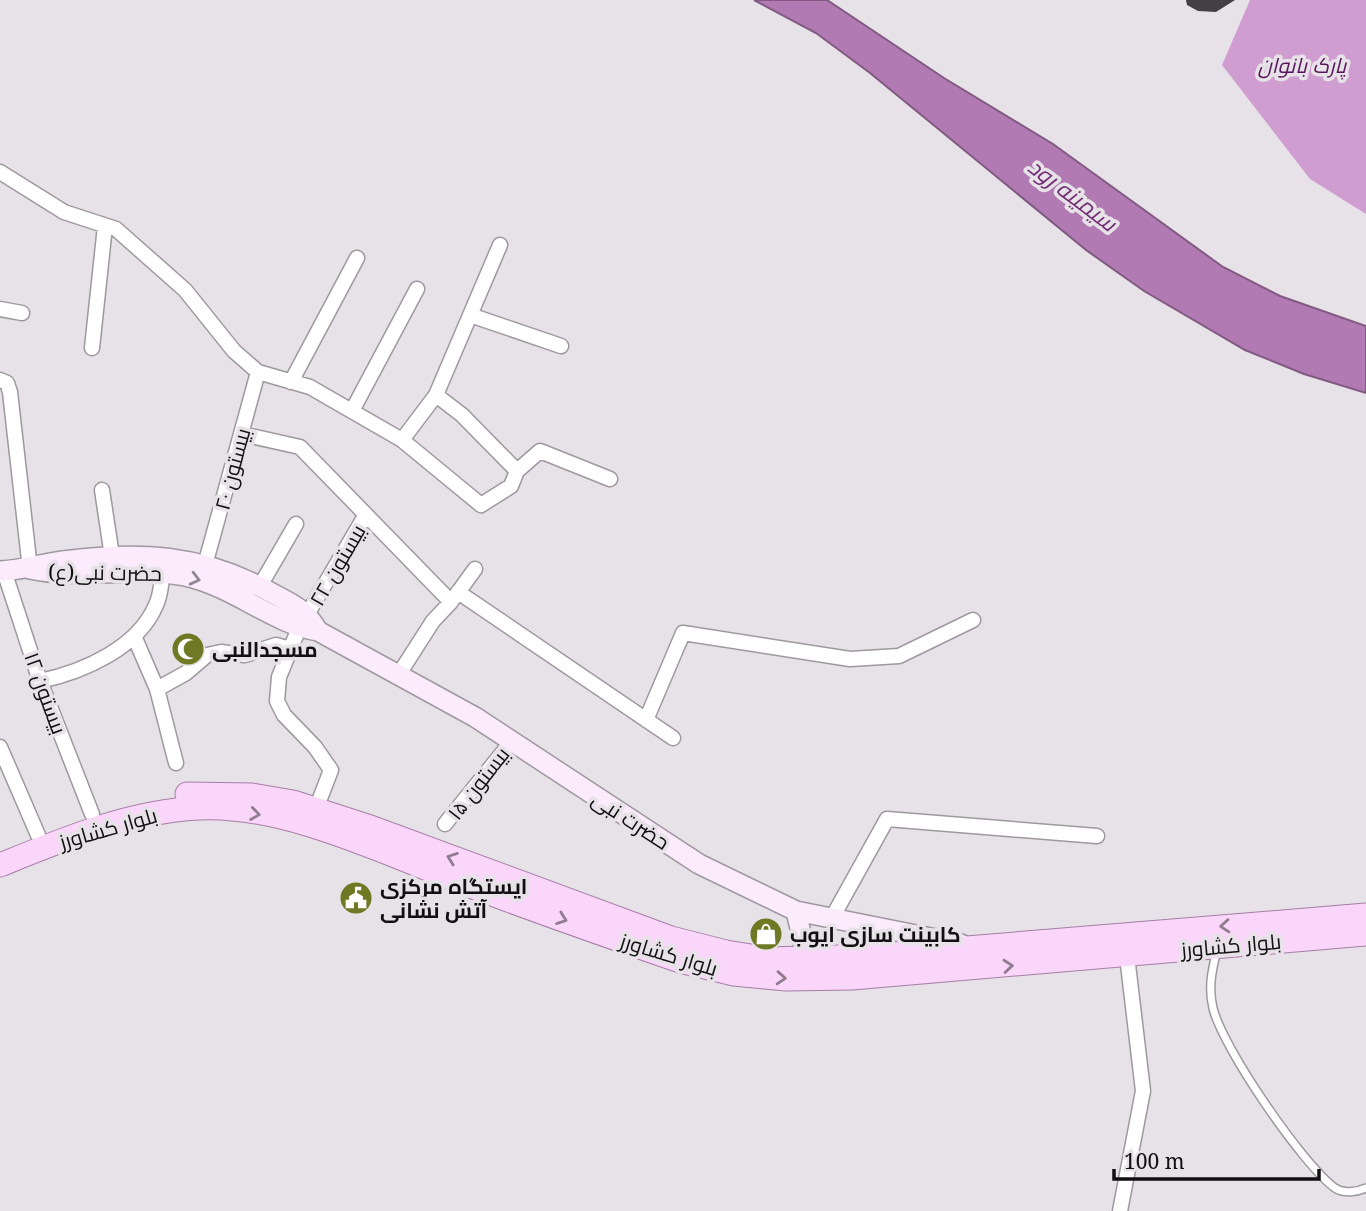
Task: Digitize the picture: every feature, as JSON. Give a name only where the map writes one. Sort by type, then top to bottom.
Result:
[{"type":"main road","name":"بلوار کشاورز","points":[[0,849],[92,814],[157,797],[205,793],[252,795],[316,809],[370,837],[680,961],[734,974],[786,979],[852,978],[1366,934]]},
{"type":"main road","name":"بلوار کشاورز","points":[[0,864],[123,819],[201,808],[290,820],[370,837],[671,938],[726,952],[770,959],[807,959],[1366,915]]},
{"type":"street","points":[[0,172],[64,212],[116,229],[184,290],[234,351],[258,372],[310,387],[402,440],[481,505],[511,486],[517,471],[540,450],[610,479]]},
{"type":"street","points":[[92,348],[106,226]]},
{"type":"street","points":[[402,440],[436,395],[500,245]]},
{"type":"street","points":[[291,382],[357,258]]},
{"type":"street","points":[[352,411],[417,289]]},
{"type":"street","points":[[0,309],[22,313]]},
{"type":"street","points":[[470,315],[561,346]]},
{"type":"street","name":"بیستون ۲۰","points":[[205,565],[258,372]]},
{"type":"street","points":[[0,380],[7,383],[10,393],[30,569]]},
{"type":"street","points":[[436,395],[462,415],[517,471]]},
{"type":"street","points":[[242,434],[300,447],[365,516],[455,597],[673,738]]},
{"type":"street","points":[[102,490],[111,556]]},
{"type":"street","name":"بیستون ۲۲","points":[[316,809],[331,769],[315,747],[284,715],[277,701],[279,677],[290,649],[308,624],[365,516]]},
{"type":"street","points":[[260,586],[296,524]]},
{"type":"street","name":"حضرت نبی(ع)","points":[[2,571],[30,569],[60,561],[162,555],[205,565],[260,586],[308,624]]},
{"type":"street","name":"حضرت نبی(ع)","points":[[30,569],[60,576],[123,571],[163,572],[207,582],[308,624]]},
{"type":"street","points":[[399,674],[433,621],[475,569]]},
{"type":"street","name":"بیستون ۱۲","points":[[2,571],[40,681],[92,814]]},
{"type":"street","points":[[40,681],[73,674],[134,636],[144,627],[157,603],[163,572]]},
{"type":"street","points":[[646,720],[683,633],[850,659],[899,656],[973,620]]},
{"type":"street","name":"حضرت نبی","points":[[308,624],[512,741],[699,864],[796,911],[970,945]]},
{"type":"street","points":[[134,636],[157,689],[176,763]]},
{"type":"street","points":[[157,689],[187,673],[207,655],[221,652],[245,655],[276,645],[290,649]]},
{"type":"street","name":"بیستون ۱۵","points":[[445,824],[512,741]]},
{"type":"street","points":[[0,747],[38,835]]},
{"type":"street","points":[[832,918],[887,819],[1097,836]]},
{"type":"street","points":[[796,911],[807,959]]},
{"type":"street","points":[[1120,1211],[1143,1091],[1127,956]]},
{"type":"lane","points":[[1218,946],[1209,982],[1213,1008],[1237,1063],[1310,1162],[1337,1190],[1355,1192],[1366,1188]]},
{"type":"green space","name":"پارک بانوان","points":[[1250,0],[1366,0],[1366,214],[1310,179],[1222,65]]},
{"type":"water","name":"سیمینه رود","points":[[754,0],[827,0],[944,78],[1053,144],[1223,267],[1280,296],[1366,326],[1366,393],[1304,374],[1245,350],[1144,291],[1086,250],[870,73],[816,33]]},
{"type":"building","points":[[1186,0],[1235,0],[1216,12],[1198,11],[1187,5]]},
{"type":"place","name":"مسجدالنبی","points":[[188,649]]},
{"type":"place","name":"ایستگاه مرکزی آتش نشانی","points":[[356,898]]},
{"type":"place","name":"کابینت سازی ایوب","points":[[766,934]]}]
